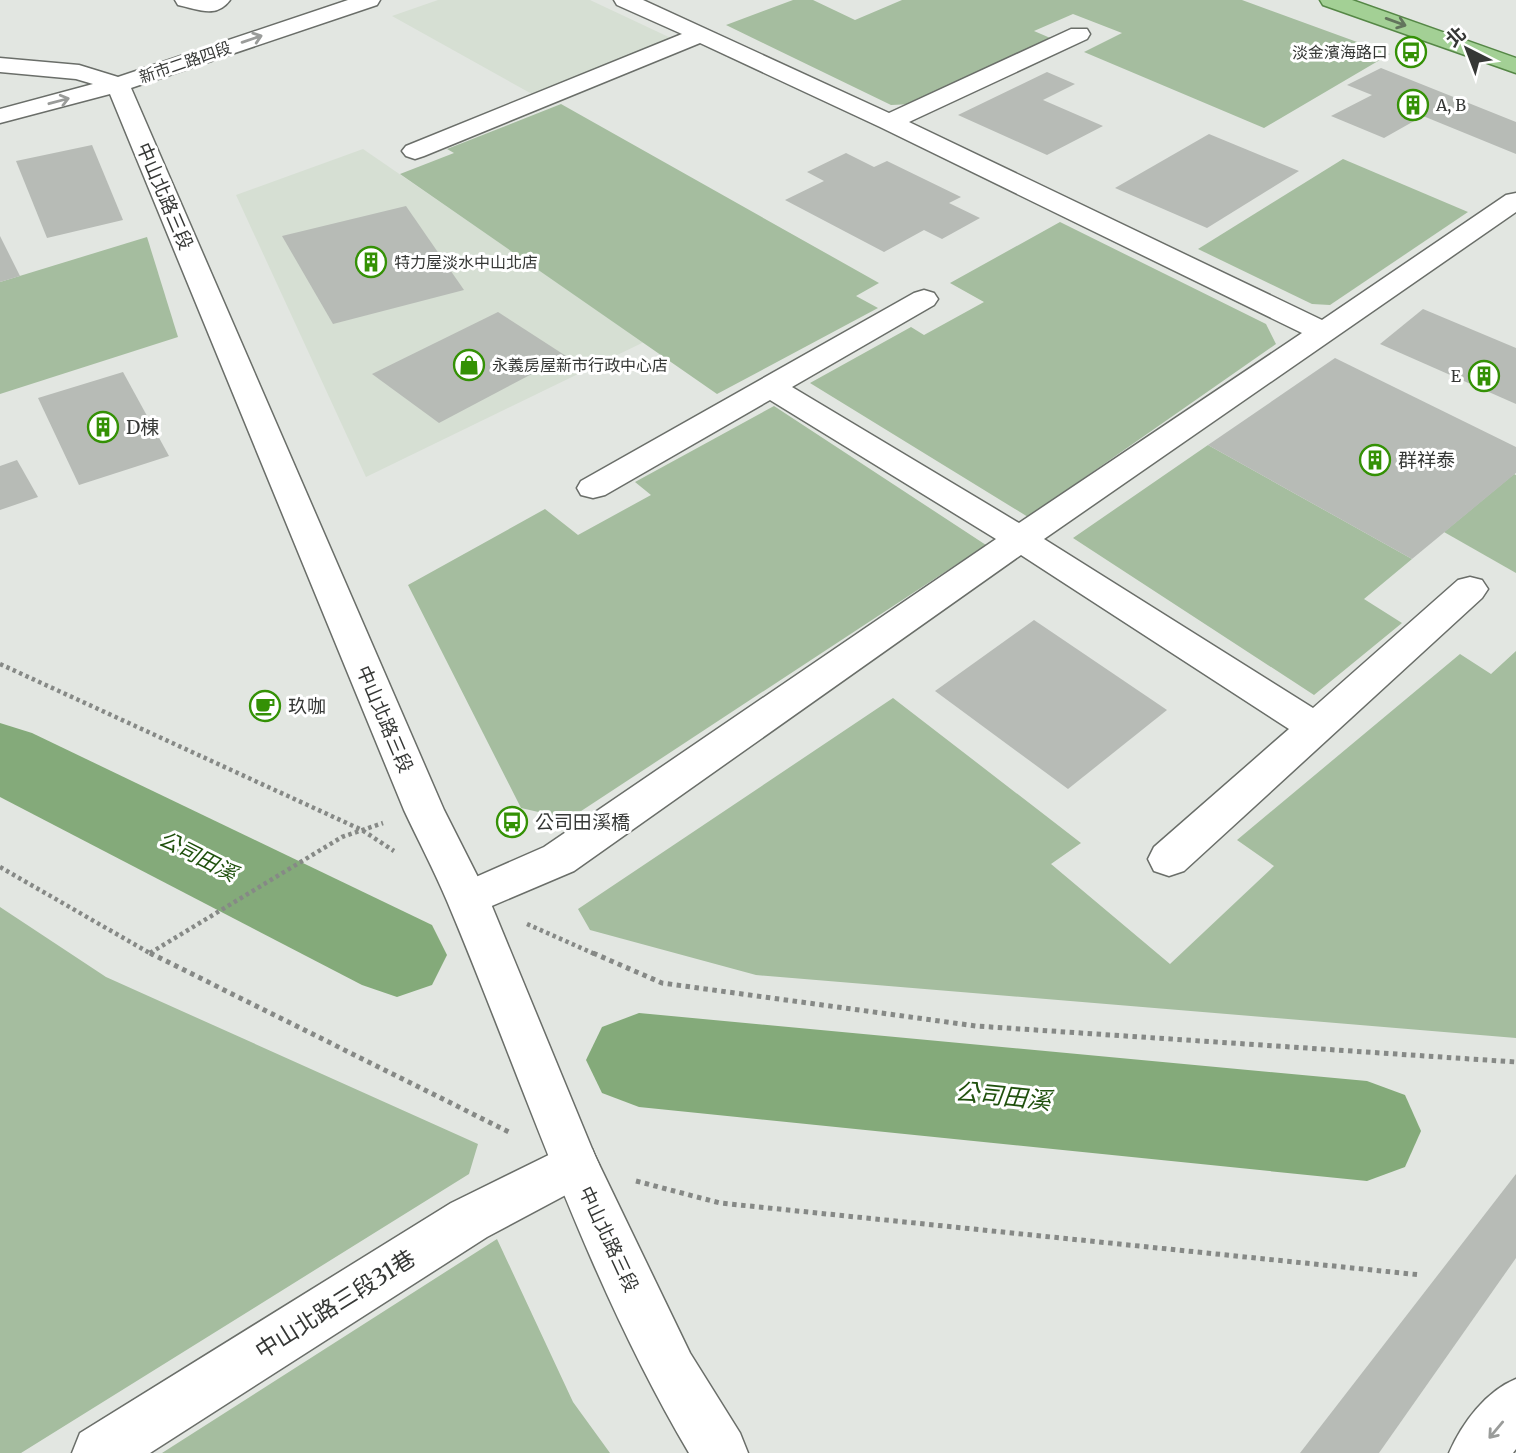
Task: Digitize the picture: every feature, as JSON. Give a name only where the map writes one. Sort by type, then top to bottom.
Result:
[{"type":"main road","points":[[1331,0],[1516,66]]},
{"type":"street","points":[[186,0],[220,14]]},
{"type":"street","name":"新市二路四段","points":[[0,116],[117,72],[369,0]]},
{"type":"street","points":[[625,0],[889,122],[1322,331]]},
{"type":"street","points":[[889,122],[1079,34]]},
{"type":"street","points":[[415,151],[700,35]]},
{"type":"street","points":[[0,65],[79,72],[117,72]]},
{"type":"street","points":[[13,89],[79,72]]},
{"type":"street","name":"中山北路三段","points":[[117,72],[418,797],[468,899],[575,1165],[671,1372],[720,1453]]},
{"type":"street","points":[[468,899],[559,859],[1322,331],[1515,201]]},
{"type":"street","points":[[593,488],[924,299]]},
{"type":"street","points":[[771,387],[1020,539],[1316,729]]},
{"type":"street","points":[[1168,859],[1470,589]]},
{"type":"street","name":"中山北路三段31巷","points":[[100,1453],[469,1220],[575,1165]]},
{"type":"street","points":[[1477,1453],[1516,1406]]},
{"type":"path","points":[[0,664],[362,830],[405,857]]},
{"type":"path","points":[[150,953],[342,837]]},
{"type":"path","points":[[0,867],[150,953],[575,1165],[720,1203],[1421,1275]]},
{"type":"path","points":[[468,899],[662,983],[976,1026],[1516,1062]]},
{"type":"shaded area","points":[[438,0],[590,0],[673,39],[532,94],[392,16]]},
{"type":"shaded area","points":[[363,149],[644,342],[366,477],[236,195]]},
{"type":"green space","points":[[793,0],[813,0],[855,20],[902,0],[1242,0],[1390,54],[1264,128],[1084,52],[1122,33],[1073,14],[1034,31],[1055,40],[913,104],[891,105],[726,25]]},
{"type":"green space","points":[[561,104],[879,283],[856,296],[878,308],[717,394],[400,174],[454,153],[447,149]]},
{"type":"green space","points":[[1343,159],[1468,212],[1330,305],[1312,304],[1198,249]]},
{"type":"green space","points":[[1060,222],[1266,324],[1276,344],[1028,517],[810,383],[911,327],[924,335],[984,302],[950,283]]},
{"type":"green space","points":[[147,237],[178,337],[0,394],[0,282]]},
{"type":"green space","points":[[774,406],[986,545],[569,819],[521,808],[408,585],[545,509],[578,535],[651,495],[635,482]]},
{"type":"green space","points":[[1208,445],[1412,559],[1364,599],[1402,623],[1314,695],[1073,538]]},
{"type":"green space","points":[[1516,475],[1516,573],[1444,532]]},
{"type":"green space","points":[[1516,651],[1516,1038],[756,975],[590,930],[578,909],[893,698],[1081,843],[1051,864],[1170,964],[1274,866],[1237,840],[1460,654],[1491,674]]},
{"type":"green space","points":[[0,907],[106,977],[478,1144],[469,1174],[21,1453],[0,1453]]},
{"type":"green space","points":[[497,1239],[573,1402],[610,1453],[162,1453]]},
{"type":"building","name":"A, B","points":[[1381,68],[1516,122],[1516,154],[1423,116],[1384,138],[1331,116],[1372,95],[1347,85]]},
{"type":"building","points":[[1047,72],[1075,84],[1043,100],[1103,126],[1047,155],[958,115]]},
{"type":"building","points":[[1209,134],[1299,171],[1207,228],[1115,188]]},
{"type":"building","points":[[92,145],[123,220],[47,238],[16,161]]},
{"type":"building","points":[[846,153],[874,167],[887,161],[961,197],[949,203],[980,218],[942,239],[924,230],[884,252],[785,200],[824,181],[807,172]]},
{"type":"building","name":"特力屋淡水中山北店","points":[[406,206],[464,290],[333,324],[282,236]]},
{"type":"building","points":[[0,236],[20,276],[0,282]]},
{"type":"building","name":"E","points":[[1423,309],[1516,348],[1516,404],[1380,344]]},
{"type":"building","name":"永義房屋新市行政中心店","points":[[498,312],[566,356],[439,423],[372,374]]},
{"type":"building","name":"群祥泰","points":[[1335,358],[1516,447],[1516,473],[1412,559],[1208,445]]},
{"type":"building","name":"D棟","points":[[123,372],[169,456],[79,485],[38,398]]},
{"type":"building","points":[[17,460],[38,497],[0,510],[0,466]]},
{"type":"building","points":[[1034,620],[1167,710],[1068,789],[935,691]]},
{"type":"building","points":[[1516,1174],[1516,1258],[1379,1453],[1300,1453]]},
{"type":"waterway","name":"公司田溪","points":[[0,757],[397,955]]},
{"type":"waterway","name":"公司田溪","points":[[639,1060],[1367,1131]]},
{"type":"place","name":"淡金濱海路口","points":[[1411,52]]},
{"type":"place","name":"A, B","points":[[1413,105]]},
{"type":"place","name":"特力屋淡水中山北店","points":[[371,262]]},
{"type":"place","name":"永義房屋新市行政中心店","points":[[469,365]]},
{"type":"place","name":"E","points":[[1484,376]]},
{"type":"place","name":"D棟","points":[[103,427]]},
{"type":"place","name":"群祥泰","points":[[1375,460]]},
{"type":"place","name":"玖咖","points":[[265,706]]},
{"type":"place","name":"公司田溪橋","points":[[512,822]]}]
